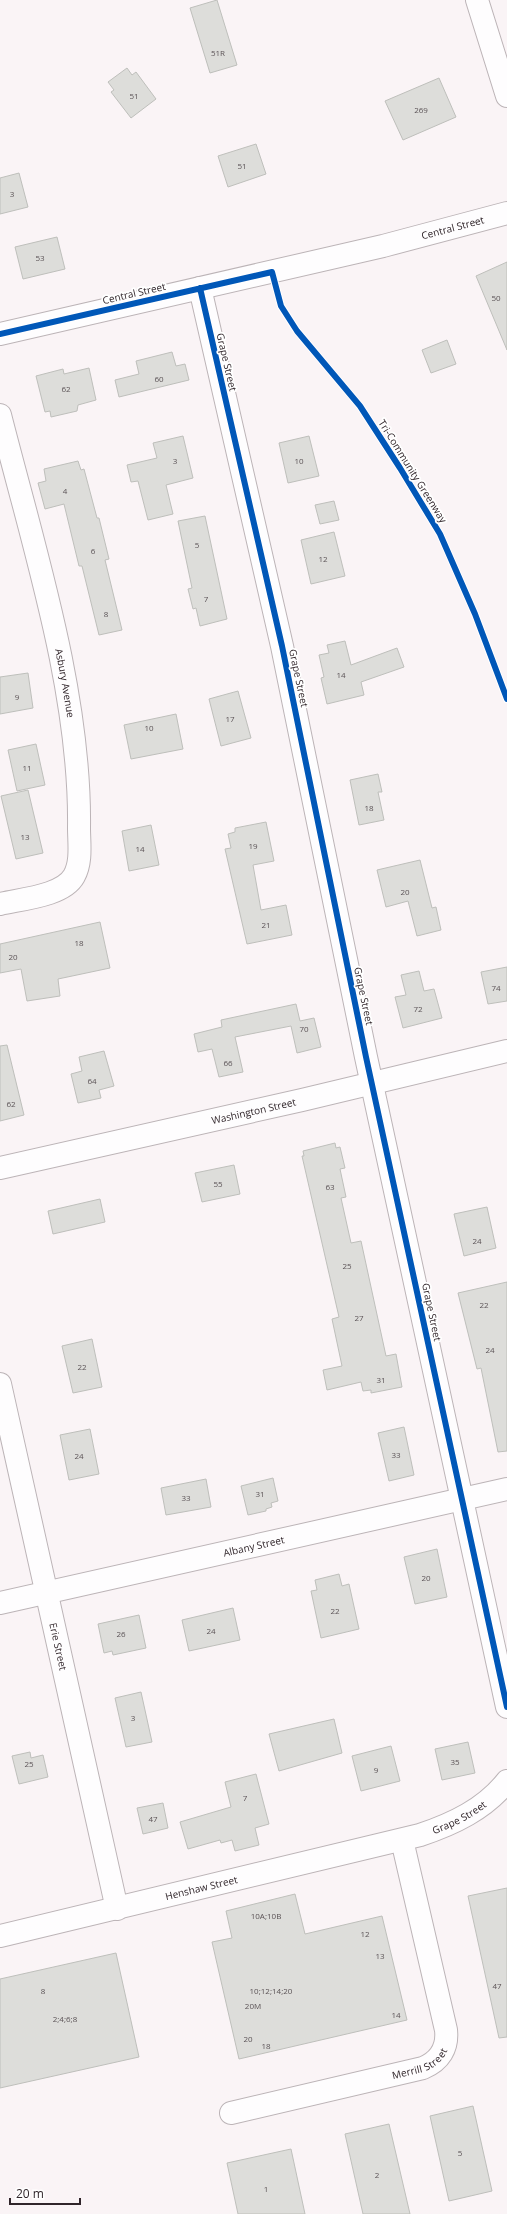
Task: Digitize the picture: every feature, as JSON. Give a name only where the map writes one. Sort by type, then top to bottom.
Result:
[{"type":"street","points":[[477,0],[507,96]]},
{"type":"street","name":"Central Street","points":[[0,334],[383,246],[507,213]]},
{"type":"street","name":"Grape Street","points":[[200,288],[282,646],[372,1083],[507,1707]]},
{"type":"street","name":"Asbury Avenue","points":[[0,415],[57,643],[74,742],[80,820],[78,865],[70,882],[59,890],[0,904]]},
{"type":"street","name":"Washington Street","points":[[0,1168],[507,1051]]},
{"type":"street","name":"Erie Street","points":[[0,1384],[117,1909]]},
{"type":"street","name":"Albany Street","points":[[0,1603],[507,1489]]},
{"type":"street","name":"Grape Street","points":[[402,1840],[456,1821],[486,1802],[507,1780]]},
{"type":"street","name":"Henshaw Street","points":[[0,1936],[402,1840]]},
{"type":"street","name":"Merrill Street","points":[[231,2114],[423,2068],[434,2062],[442,2054],[446,2042],[446,2030],[402,1840]]},
{"type":"building","points":[[217,0],[237,65],[210,73],[190,8]]},
{"type":"building","points":[[127,68],[132,75],[136,72],[156,99],[131,118],[111,92],[114,90],[108,82]]},
{"type":"building","points":[[439,78],[456,117],[403,140],[385,101]]},
{"type":"building","points":[[256,144],[266,174],[228,187],[218,156]]},
{"type":"building","points":[[19,173],[28,207],[0,214],[0,178]]},
{"type":"building","points":[[57,237],[65,269],[23,279],[15,247]]},
{"type":"building","points":[[507,262],[507,350],[476,276]]},
{"type":"building","points":[[447,340],[456,364],[431,373],[422,350]]},
{"type":"building","points":[[172,352],[176,366],[185,364],[189,380],[119,397],[115,380],[139,374],[136,361]]},
{"type":"building","points":[[89,368],[96,400],[78,405],[77,411],[51,417],[50,411],[45,412],[36,376],[63,369],[64,374]]},
{"type":"building","points":[[183,436],[193,478],[166,485],[173,514],[148,520],[138,481],[131,482],[127,465],[157,458],[153,443]]},
{"type":"building","points":[[309,436],[319,476],[288,483],[279,443]]},
{"type":"building","points":[[78,461],[81,470],[84,469],[97,518],[99,518],[109,559],[105,560],[122,630],[99,635],[82,566],[79,566],[64,504],[45,509],[38,483],[46,481],[44,469]]},
{"type":"building","points":[[334,501],[339,520],[320,524],[315,505]]},
{"type":"building","points":[[205,516],[227,619],[200,626],[196,608],[193,609],[188,589],[192,588],[178,521]]},
{"type":"building","points":[[334,532],[345,576],[311,584],[301,540]]},
{"type":"building","points":[[345,641],[351,665],[397,648],[404,667],[361,682],[364,695],[327,704],[321,678],[324,677],[319,655],[329,653],[327,645]]},
{"type":"building","points":[[28,673],[33,708],[0,714],[0,677]]},
{"type":"building","points":[[238,691],[251,738],[221,746],[209,699]]},
{"type":"building","points":[[176,714],[183,749],[131,759],[124,725]]},
{"type":"building","points":[[36,744],[45,785],[17,791],[8,750]]},
{"type":"building","points":[[378,774],[382,792],[378,792],[384,820],[359,825],[350,780]]},
{"type":"building","points":[[28,790],[43,853],[16,859],[1,796]]},
{"type":"building","points":[[266,822],[274,861],[253,865],[261,910],[286,905],[292,935],[247,944],[225,849],[231,848],[228,834],[235,832],[235,828]]},
{"type":"building","points":[[151,825],[159,865],[129,871],[122,831]]},
{"type":"building","points":[[420,860],[432,908],[436,907],[441,930],[417,936],[408,901],[386,907],[377,870]]},
{"type":"building","points":[[100,922],[110,968],[58,979],[60,996],[27,1001],[21,969],[0,973],[0,944]]},
{"type":"building","points":[[507,967],[507,1001],[488,1004],[481,972]]},
{"type":"building","points":[[419,971],[424,991],[434,989],[442,1018],[403,1028],[395,997],[406,995],[401,975]]},
{"type":"building","points":[[296,1004],[300,1021],[314,1018],[321,1047],[297,1053],[291,1026],[235,1037],[243,1072],[219,1077],[212,1049],[198,1052],[194,1034],[222,1027],[221,1020]]},
{"type":"building","points":[[7,1045],[24,1115],[0,1121],[0,1046]]},
{"type":"building","points":[[104,1051],[114,1086],[99,1090],[101,1098],[78,1103],[71,1074],[82,1071],[79,1057]]},
{"type":"building","points":[[335,1143],[336,1148],[340,1147],[345,1168],[340,1169],[346,1197],[341,1198],[351,1243],[361,1241],[386,1356],[396,1354],[402,1387],[371,1393],[371,1390],[363,1391],[361,1382],[327,1390],[323,1370],[342,1366],[332,1319],[339,1317],[302,1156],[304,1156],[303,1151]]},
{"type":"building","points":[[234,1165],[240,1194],[202,1202],[195,1173]]},
{"type":"building","points":[[100,1199],[105,1222],[53,1234],[48,1211]]},
{"type":"building","points":[[487,1207],[496,1248],[464,1256],[454,1214]]},
{"type":"building","points":[[507,1282],[507,1451],[498,1452],[481,1368],[477,1369],[458,1293]]},
{"type":"building","points":[[92,1339],[102,1387],[73,1393],[62,1346]]},
{"type":"building","points":[[404,1427],[414,1475],[389,1481],[378,1433]]},
{"type":"building","points":[[90,1429],[99,1474],[69,1480],[60,1435]]},
{"type":"building","points":[[273,1478],[278,1501],[271,1503],[272,1507],[266,1509],[266,1511],[248,1515],[241,1486]]},
{"type":"building","points":[[206,1479],[211,1507],[166,1515],[161,1488]]},
{"type":"building","points":[[437,1549],[447,1597],[415,1604],[404,1557]]},
{"type":"building","points":[[339,1574],[342,1586],[349,1584],[359,1629],[321,1638],[311,1591],[317,1590],[315,1580]]},
{"type":"building","points":[[233,1608],[240,1640],[189,1651],[182,1620]]},
{"type":"building","points":[[139,1615],[146,1648],[113,1655],[112,1651],[104,1653],[98,1624]]},
{"type":"building","points":[[141,1692],[152,1742],[126,1747],[115,1698]]},
{"type":"building","points":[[334,1719],[342,1753],[279,1771],[269,1734]]},
{"type":"building","points":[[468,1742],[475,1773],[442,1780],[435,1749]]},
{"type":"building","points":[[391,1746],[400,1781],[361,1791],[352,1756]]},
{"type":"building","points":[[30,1752],[31,1758],[43,1755],[48,1777],[19,1784],[12,1756]]},
{"type":"building","points":[[256,1774],[269,1824],[255,1828],[259,1845],[235,1851],[232,1840],[221,1843],[220,1840],[188,1849],[180,1822],[231,1807],[225,1782]]},
{"type":"building","points":[[163,1803],[168,1828],[143,1834],[137,1808]]},
{"type":"building","points":[[507,1888],[507,2037],[499,2038],[468,1896]]},
{"type":"building","points":[[295,1894],[305,1934],[382,1916],[407,2020],[239,2059],[212,1942],[232,1938],[226,1911]]},
{"type":"building","points":[[116,1953],[139,2057],[0,2088],[0,1979]]},
{"type":"building","points":[[473,2106],[492,2191],[449,2201],[430,2116]]},
{"type":"building","points":[[389,2124],[410,2214],[363,2214],[345,2134]]},
{"type":"building","points":[[291,2149],[305,2214],[238,2214],[227,2163]]},
{"type":"cycle path","name":"Tri-Community Greenway","points":[[0,334],[272,272],[281,306],[297,331],[360,406],[440,534],[475,614],[507,699]]},
{"type":"cycle path","points":[[200,288],[282,646],[366,1057],[507,1707]]}]
